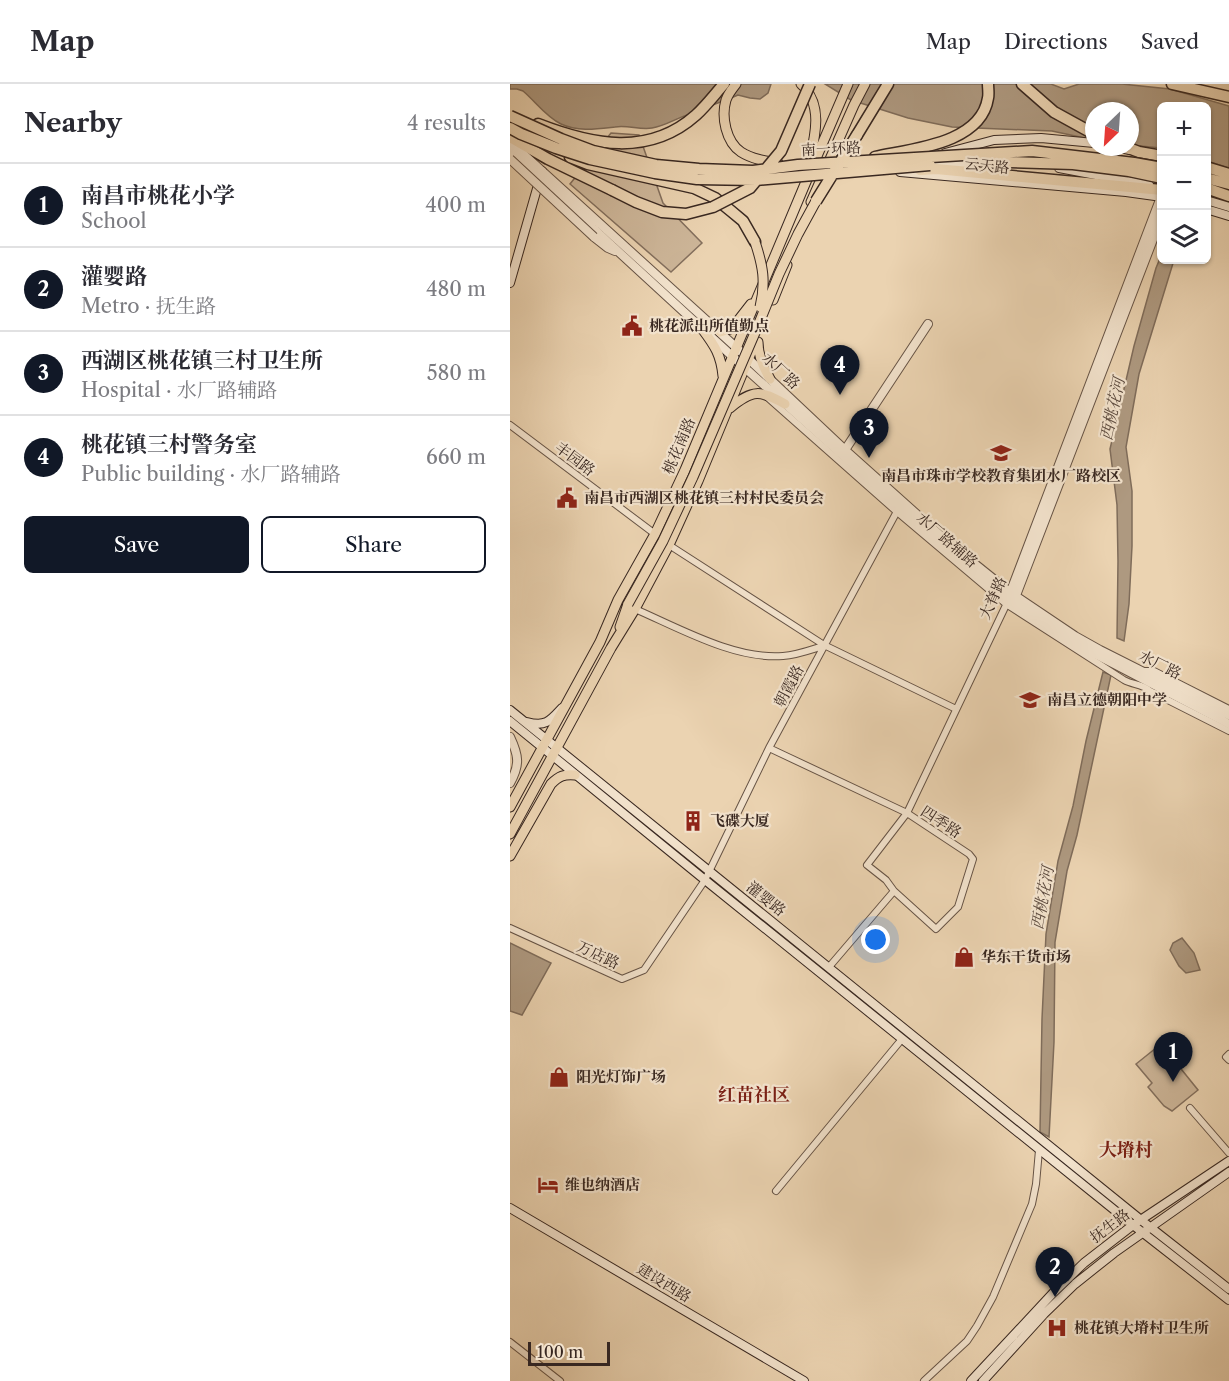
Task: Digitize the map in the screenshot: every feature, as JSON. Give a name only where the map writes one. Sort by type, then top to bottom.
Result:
[{"type":"highway","points":[[510,111],[562,133],[596,142],[625,144],[650,141],[676,129],[696,115],[724,84]]},
{"type":"highway","points":[[510,137],[548,159],[636,202],[662,212],[686,214],[713,207],[750,188],[781,151],[810,84]]},
{"type":"highway","points":[[816,201],[888,84]]},
{"type":"highway","points":[[855,162],[924,148],[951,139],[971,127],[983,112],[988,98],[988,84]]},
{"type":"highway","points":[[1022,84],[1085,135]]},
{"type":"highway","points":[[1172,84],[1229,97]]},
{"type":"highway","name":"南一环路","points":[[510,116],[593,151],[656,165],[699,170],[753,171],[798,165],[1032,151],[1157,167]]},
{"type":"highway","name":"南一环路","points":[[510,128],[556,148],[590,159],[655,173],[697,179],[756,180],[969,161],[1073,164],[1157,177]]},
{"type":"highway","points":[[521,134],[588,164],[694,188],[715,198],[743,221],[755,242]]},
{"type":"highway","points":[[1139,152],[1157,155]]},
{"type":"highway","points":[[1211,169],[1229,174]]},
{"type":"highway","points":[[905,171],[936,170],[1157,189]]},
{"type":"highway","points":[[1211,179],[1229,184]]},
{"type":"highway","points":[[1211,190],[1229,196]]},
{"type":"highway","points":[[1211,197],[1229,201]]},
{"type":"main road","points":[[736,84],[727,98],[723,112],[730,139],[740,151],[754,158],[798,165]]},
{"type":"main road","points":[[801,84],[811,98],[815,109],[816,126],[805,184]]},
{"type":"main road","name":"桃花南路","points":[[510,807],[600,642],[618,600],[655,534],[685,470],[848,84]]},
{"type":"main road","name":"桃花南路","points":[[630,606],[669,545],[698,481],[823,173],[866,84]]},
{"type":"main road","points":[[929,162],[944,153],[994,140],[1041,138],[1085,140]]},
{"type":"main road","name":"云天路","points":[[814,162],[929,162],[1041,166],[1080,171],[1157,188]]},
{"type":"main road","name":"云天路","points":[[810,172],[878,174],[905,171],[1157,196]]},
{"type":"main road","points":[[510,283],[541,175]]},
{"type":"main road","points":[[600,642],[630,606],[663,541],[748,349],[778,274],[816,201]]},
{"type":"main road","points":[[1211,202],[1229,207]]},
{"type":"main road","points":[[1209,210],[1229,216]]},
{"type":"main road","points":[[510,834],[611,648],[755,327],[764,278],[755,242]]},
{"type":"main road","points":[[720,332],[730,329],[737,322],[761,290]]},
{"type":"main road","points":[[703,330],[722,363],[723,381]]},
{"type":"main road","points":[[758,337],[758,350],[762,364],[770,379]]},
{"type":"main road","points":[[728,409],[752,394],[762,393],[785,404]]},
{"type":"main road","points":[[525,722],[543,724],[568,701]]},
{"type":"main road","name":"灌婴路","points":[[510,710],[525,722],[544,743]]},
{"type":"main road","name":"灌婴路","points":[[510,721],[544,743],[710,871],[1141,1220],[1146,1230],[1229,1300]]},
{"type":"main road","name":"灌婴路","points":[[555,752],[575,775],[1133,1225],[1146,1230],[1229,1289]]},
{"type":"main road","points":[[510,856],[550,784],[564,774],[575,775]]},
{"type":"main road","name":"抚生路","points":[[971,1381],[1084,1263],[1133,1225],[1229,1161]]},
{"type":"main road","name":"抚生路","points":[[982,1381],[1075,1284],[1146,1230],[1229,1172]]},
{"type":"main road","name":"建设西路","points":[[510,1208],[804,1381]]},
{"type":"main road","name":"建设西路","points":[[510,1212],[796,1381]]},
{"type":"street","name":"水厂路","points":[[510,142],[622,255],[703,330],[785,404],[845,450]]},
{"type":"street","name":"水厂路","points":[[510,152],[541,175],[720,332],[845,450],[900,507],[947,549],[1011,599],[1072,642],[1229,724]]},
{"type":"street","points":[[510,159],[594,237],[622,255]]},
{"type":"street","name":"大脊路","points":[[1011,599],[1157,208]]},
{"type":"street","name":"大脊路","points":[[894,891],[886,880],[867,865],[907,813],[1011,599],[1157,226]]},
{"type":"street","points":[[845,450],[928,324]]},
{"type":"street","name":"水厂路辅路","points":[[762,393],[900,507]]},
{"type":"street","name":"丰园路","points":[[510,425],[655,534]]},
{"type":"street","name":"水厂路辅路","points":[[845,450],[995,576],[1011,599],[1124,680],[1145,686],[1150,691],[1229,731]]},
{"type":"street","name":"朝霞路","points":[[705,880],[770,748],[900,507]]},
{"type":"street","points":[[669,545],[824,645],[956,709]]},
{"type":"street","name":"水厂路","points":[[1011,599],[1075,636],[1229,715]]},
{"type":"street","points":[[630,606],[694,635],[750,653],[784,656],[802,653],[824,645]]},
{"type":"street","points":[[1142,671],[1154,671],[1229,710]]},
{"type":"street","points":[[510,737],[518,762],[517,771],[510,783]]},
{"type":"street","name":"四季路","points":[[770,748],[907,813],[969,854],[973,859],[958,907],[936,929],[894,891]]},
{"type":"street","name":"万店路","points":[[510,928],[622,979],[644,970],[705,880]]},
{"type":"street","points":[[829,967],[894,891]]},
{"type":"street","points":[[776,1191],[902,1039]]},
{"type":"street","points":[[1229,1054],[1226,1057],[1229,1060]]},
{"type":"street","points":[[1190,1107],[1229,1154]]},
{"type":"street","points":[[924,1381],[967,1341],[993,1297],[1032,1204],[1039,1150]]},
{"type":"street","points":[[510,1342],[560,1381]]},
{"type":"shaded area","points":[[510,84],[771,84],[768,93],[760,99],[738,95],[657,127],[588,129],[567,127],[556,121],[523,91],[510,89]]},
{"type":"shaded area","points":[[825,84],[1051,84],[1064,89],[1079,84],[1122,84],[1170,89],[1229,106],[1229,168],[1211,162],[1211,102],[1157,102],[1157,148],[1139,146],[1139,102],[1085,102],[1085,138],[1052,131],[952,127],[908,118],[851,100]]},
{"type":"shaded area","points":[[611,133],[639,135],[663,203],[702,243],[671,272],[570,184]]},
{"type":"shaded area","points":[[1158,264],[1173,264],[1139,374],[1126,447],[1132,491],[1132,546],[1129,604],[1124,641],[1117,638],[1117,505],[1110,449],[1134,346]]},
{"type":"shaded area","points":[[1103,672],[1111,675],[1077,835],[1067,871],[1055,942],[1054,1042],[1049,1137],[1040,1132],[1046,934],[1058,861],[1073,806]]},
{"type":"shaded area","points":[[1182,938],[1194,953],[1200,970],[1186,973],[1170,950],[1173,943]]},
{"type":"shaded area","points":[[510,943],[551,963],[522,1015],[510,1011]]},
{"type":"shaded area","points":[[1161,1044],[1198,1090],[1172,1111],[1164,1106],[1148,1087],[1152,1083],[1136,1064]]},
{"type":"place","name":"桃花派出所值勤点","points":[[632,326]]},
{"type":"place","name":"桃花镇三村警务室","points":[[840,395]]},
{"type":"place","name":"南昌市珠市学校教育集团水厂路校区","points":[[1001,453]]},
{"type":"place","name":"西湖区桃花镇三村卫生所","points":[[869,458]]},
{"type":"place","name":"南昌市西湖区桃花镇三村村民委员会","points":[[567,498]]},
{"type":"place","name":"南昌立德朝阳中学","points":[[1030,700]]},
{"type":"place","name":"飞碟大厦","points":[[693,821]]},
{"type":"place","name":"华东干货市场","points":[[964,957]]},
{"type":"place","name":"阳光灯饰广场","points":[[559,1077]]},
{"type":"place","name":"南昌市桃花小学","points":[[1173,1082]]},
{"type":"place","name":"维也纳酒店","points":[[548,1185]]},
{"type":"place","name":"灌婴路","points":[[1055,1297]]},
{"type":"place","name":"桃花镇大塉村卫生所","points":[[1057,1328]]},
{"type":"district","name":"红苗社区","points":[[754,1095]]},
{"type":"district","name":"大塉村","points":[[1126,1150]]},
{"type":"water label","name":"西桃花河","points":[[1112,409]]},
{"type":"water label","name":"西桃花河","points":[[1042,898]]}]
